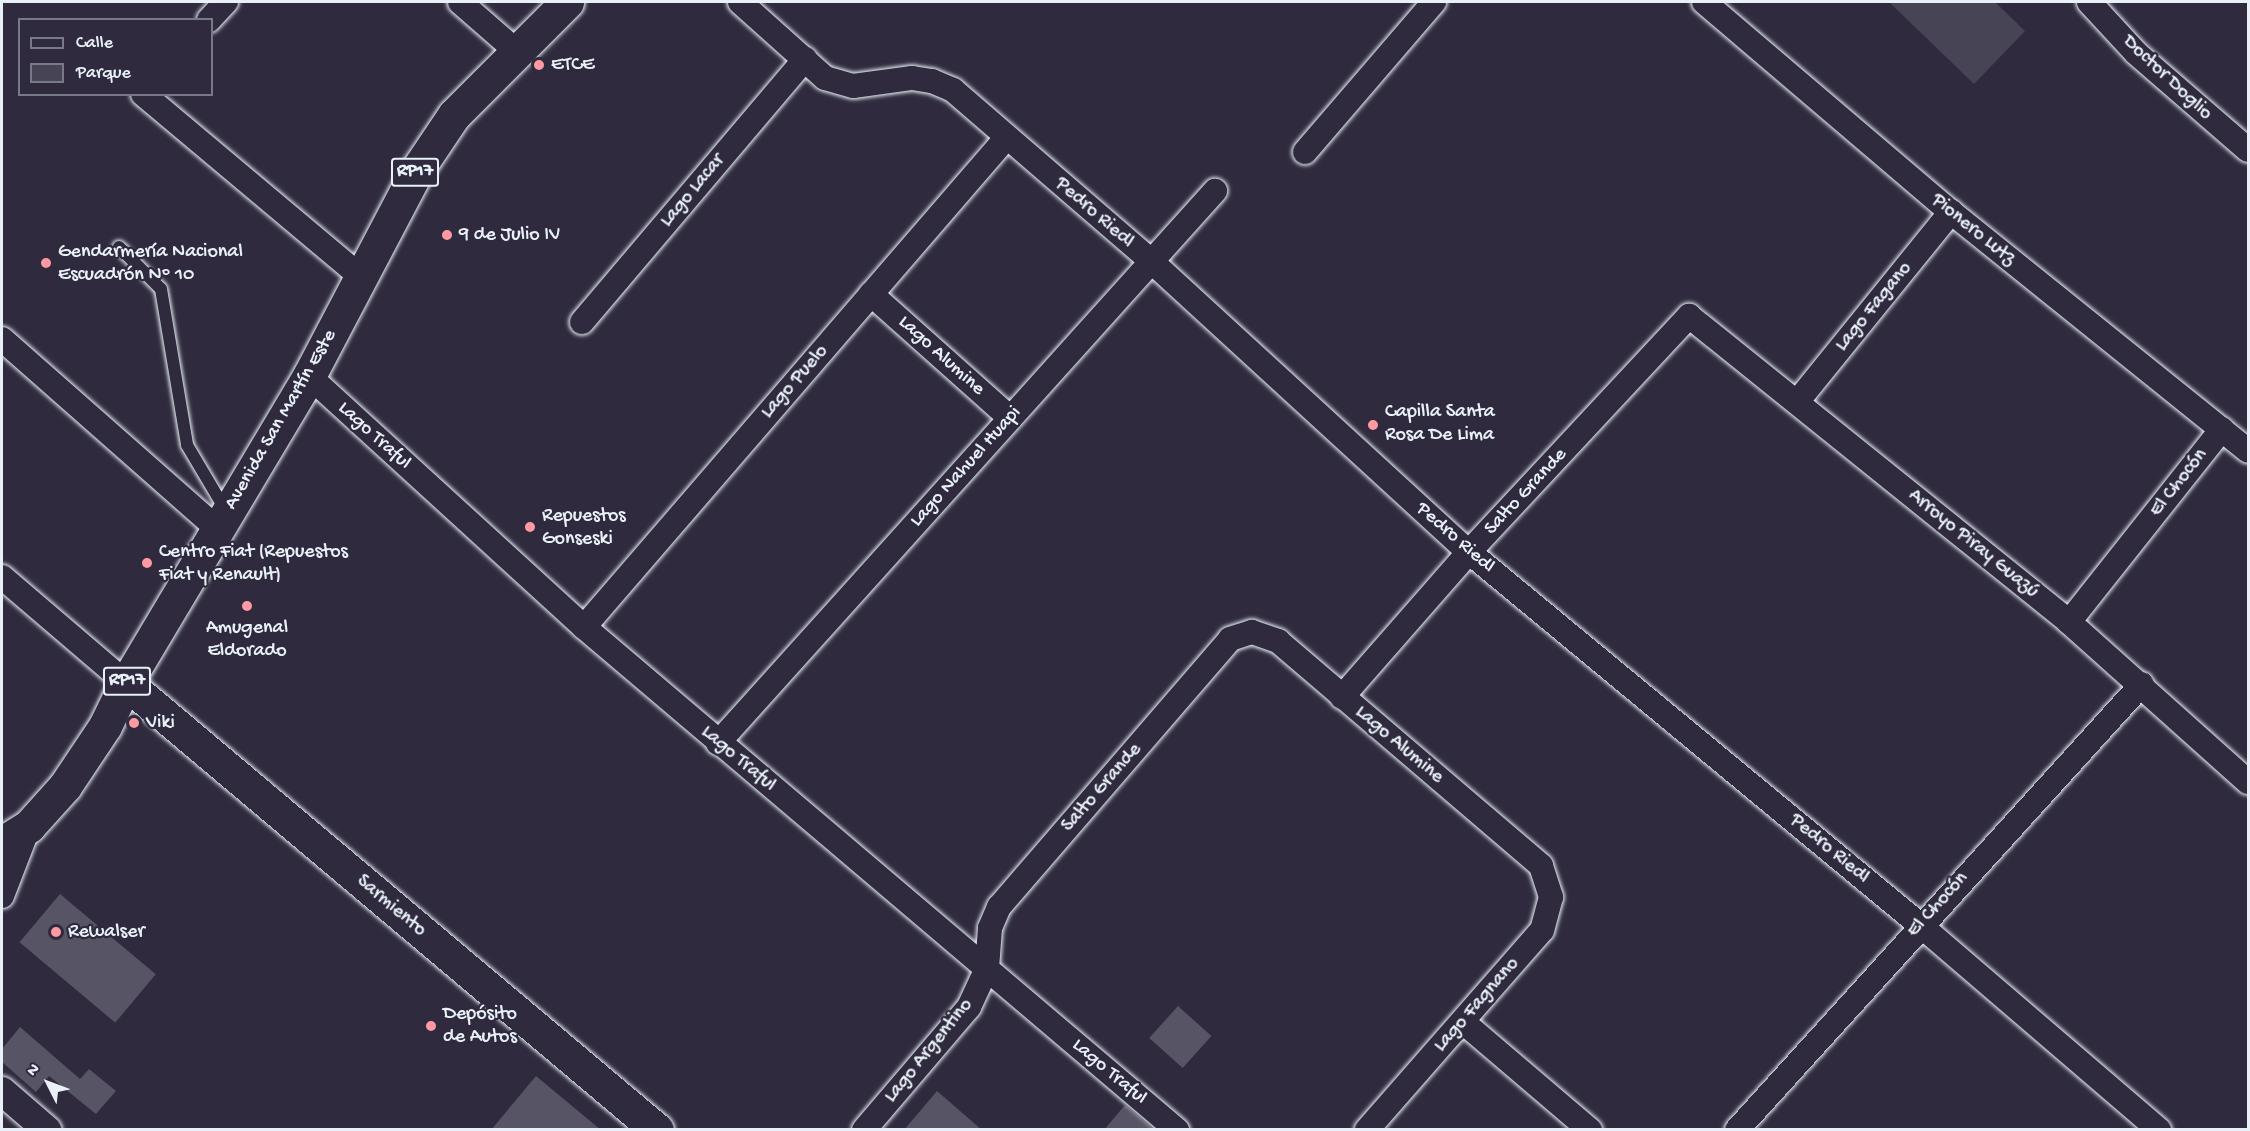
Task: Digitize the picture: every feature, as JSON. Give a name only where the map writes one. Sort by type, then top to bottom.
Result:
[{"type":"main road","name":"Avenida San Martín Este","points":[[15,835],[65,786],[105,726],[126,683],[309,376],[423,160],[454,115],[515,50],[567,2]]},
{"type":"main road","name":"Sarmiento","points":[[126,683],[657,1130]]},
{"type":"street","points":[[211,18],[226,2]]},
{"type":"street","points":[[460,2],[515,50]]},
{"type":"street","name":"Pedro Riedl","points":[[740,2],[825,78],[853,86],[912,78],[932,81],[953,90],[1151,261],[1470,552],[1920,925],[2159,1130]]},
{"type":"street","points":[[1305,152],[1434,2]]},
{"type":"street","name":"Pionero Lutz","points":[[1704,2],[1951,212],[2248,452]]},
{"type":"street","name":"Doctor Doglio","points":[[2090,2],[2136,53],[2248,150]]},
{"type":"street","name":"Lago Lacar","points":[[582,322],[805,59]]},
{"type":"street","points":[[145,96],[361,277]]},
{"type":"street","name":"Lago Puelo","points":[[584,627],[1007,137]]},
{"type":"street","name":"Lago Nahuel Huapi","points":[[718,743],[1215,191]]},
{"type":"street","name":"Lago Fagano","points":[[1797,402],[1951,212]]},
{"type":"street","name":"Lago Alumine","points":[[871,294],[1010,418]]},
{"type":"street","name":"Arroyo Piray Guazú","points":[[1689,316],[2069,622],[2142,684],[2248,782]]},
{"type":"street","name":"Salto Grande","points":[[1342,697],[1470,552],[1689,316]]},
{"type":"street","points":[[2,339],[224,522]]},
{"type":"street","name":"Lago Traful","points":[[309,376],[584,627],[1177,1130]]},
{"type":"street","name":"El Chocón","points":[[2069,622],[2222,429]]},
{"type":"street","points":[[2,577],[126,683]]},
{"type":"street","name":"Lago Alumine","points":[[1252,632],[1278,641],[1541,866]]},
{"type":"street","name":"Salto Grande","points":[[987,968],[990,928],[999,907],[1230,639],[1252,632]]},
{"type":"street","name":"El Chocón","points":[[1737,1130],[1920,925],[2142,684]]},
{"type":"street","points":[[2,896],[15,835]]},
{"type":"street","name":"Lago Fagnano","points":[[1367,1130],[1542,930],[1551,897],[1541,866]]},
{"type":"street","name":"Lago Argentino","points":[[864,1130],[969,1007],[987,968]]},
{"type":"street","points":[[1463,1022],[1590,1130]]},
{"type":"street","points":[[2,1090],[47,1130]]},
{"type":"lane","points":[[119,247],[161,289],[187,445],[224,522]]},
{"type":"green space","points":[[1889,2],[1995,2],[2025,31],[1974,84]]},
{"type":"building","points":[[60,894],[156,974],[115,1023],[20,942]]},
{"type":"building","points":[[1178,1006],[1211,1036],[1183,1068],[1149,1038]]},
{"type":"building","points":[[20,1027],[80,1079],[89,1069],[116,1091],[96,1114],[49,1076],[36,1092],[2,1062],[2,1049]]},
{"type":"building","points":[[536,1076],[601,1130],[491,1130]]},
{"type":"building","points":[[937,1091],[982,1130],[904,1130]]},
{"type":"building","points":[[1125,1105],[1154,1130],[1104,1130]]},
{"type":"place","name":"ETCE","points":[[539,65]]},
{"type":"place","name":"9 de Julio IV","points":[[447,235]]},
{"type":"place","name":"Gendarmería Nacional Escuadrón Nº 10","points":[[46,263]]},
{"type":"place","name":"Capilla Santa Rosa De Lima","points":[[1373,425]]},
{"type":"place","name":"Repuestos Gonseski","points":[[530,527]]},
{"type":"place","name":"Centro Fiat (Repuestos Fiat y Renault)","points":[[147,563]]},
{"type":"place","name":"Amugenal Eldorado","points":[[247,606]]},
{"type":"place","name":"Viki","points":[[134,723]]},
{"type":"place","name":"Rewalser","points":[[56,932]]},
{"type":"place","name":"Depósito de Autos","points":[[431,1026]]}]
